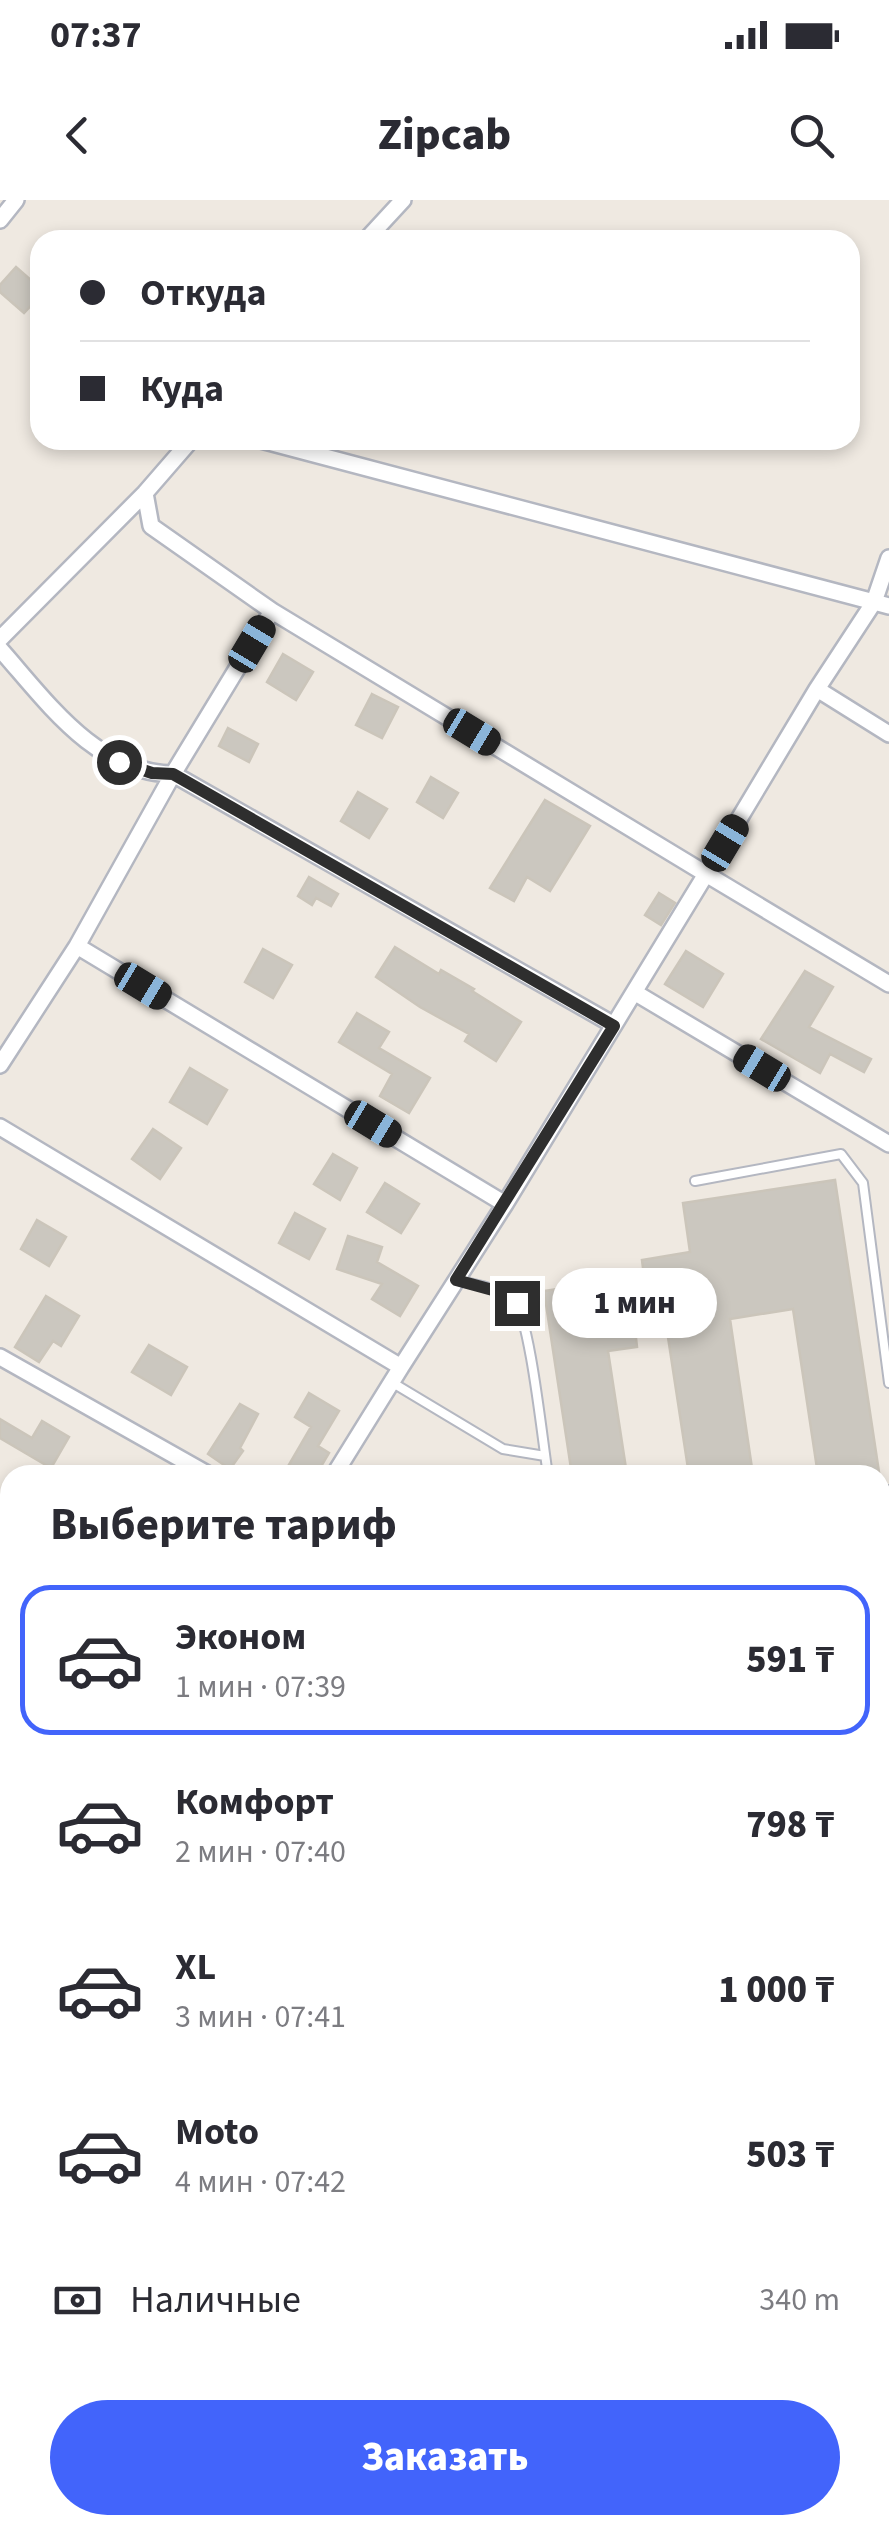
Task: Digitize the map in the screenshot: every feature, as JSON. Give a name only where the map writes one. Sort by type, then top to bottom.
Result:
[{"type":"street","points":[[0,220],[16,200]]},
{"type":"street","points":[[375,230],[403,200]]},
{"type":"street","points":[[0,638],[183,450]]},
{"type":"street","points":[[299,450],[881,604]]},
{"type":"street","points":[[145,493],[151,526],[272,611],[889,984]]},
{"type":"street","points":[[340,1465],[505,1204],[816,688],[881,604],[889,558]]},
{"type":"street","points":[[0,1065],[77,946],[173,774],[272,611]]},
{"type":"street","points":[[0,649],[82,738],[119,762],[152,773],[173,774],[614,1026]]},
{"type":"street","points":[[816,688],[889,734]]},
{"type":"street","points":[[77,946],[505,1204]]},
{"type":"street","points":[[634,992],[889,1144]]},
{"type":"street","points":[[0,1127],[401,1367]]},
{"type":"street","points":[[0,1357],[190,1465]]},
{"type":"lane","points":[[696,1181],[842,1154],[863,1183],[889,1383]]},
{"type":"lane","points":[[456,1280],[500,1292],[517,1303],[526,1333],[546,1465]]},
{"type":"lane","points":[[391,1382],[503,1449],[545,1456]]},
{"type":"building","points":[[16,267],[30,279],[30,307],[24,313],[0,292],[0,285]]},
{"type":"building","points":[[283,654],[313,672],[296,700],[267,682]]},
{"type":"building","points":[[372,694],[398,707],[382,738],[356,725]]},
{"type":"building","points":[[228,728],[258,744],[249,762],[219,746]]},
{"type":"building","points":[[431,777],[458,793],[443,818],[417,802]]},
{"type":"building","points":[[358,792],[387,809],[369,838],[341,821]]},
{"type":"building","points":[[545,800],[590,826],[550,891],[527,877],[514,901],[490,888]]},
{"type":"building","points":[[309,877],[338,894],[331,906],[316,898],[312,905],[298,896]]},
{"type":"building","points":[[659,893],[675,903],[661,925],[645,915]]},
{"type":"building","points":[[395,947],[439,974],[441,970],[474,989],[521,1022],[496,1061],[465,1041],[469,1034],[376,977]]},
{"type":"building","points":[[263,949],[292,965],[273,998],[245,982]]},
{"type":"building","points":[[686,951],[723,974],[703,1007],[665,984]]},
{"type":"building","points":[[805,971],[833,987],[809,1027],[871,1059],[864,1072],[830,1054],[820,1073],[761,1039]]},
{"type":"building","points":[[357,1013],[389,1032],[379,1048],[430,1078],[409,1113],[380,1096],[392,1074],[339,1042]]},
{"type":"building","points":[[190,1068],[227,1090],[207,1124],[170,1102]]},
{"type":"building","points":[[153,1129],[181,1148],[160,1179],[132,1159]]},
{"type":"building","points":[[333,1154],[357,1168],[340,1200],[314,1184]]},
{"type":"building","points":[[835,1180],[878,1465],[816,1465],[793,1309],[730,1319],[752,1465],[687,1465],[666,1324],[635,1329],[637,1347],[608,1351],[625,1465],[570,1465],[544,1291],[644,1276],[642,1260],[690,1252],[683,1203]]},
{"type":"building","points":[[385,1183],[419,1204],[401,1233],[367,1212]]},
{"type":"building","points":[[295,1213],[325,1229],[309,1259],[279,1243]]},
{"type":"building","points":[[37,1220],[66,1237],[49,1266],[21,1249]]},
{"type":"building","points":[[348,1236],[382,1247],[377,1262],[418,1286],[400,1316],[372,1299],[382,1284],[337,1269]]},
{"type":"building","points":[[46,1296],[79,1316],[61,1346],[53,1341],[39,1362],[15,1347]]},
{"type":"building","points":[[149,1345],[187,1367],[171,1395],[132,1372]]},
{"type":"building","points":[[309,1393],[339,1411],[318,1446],[329,1453],[322,1465],[289,1465],[311,1427],[295,1417]]},
{"type":"building","points":[[240,1404],[258,1414],[233,1465],[224,1465],[208,1454]]},
{"type":"building","points":[[0,1419],[32,1438],[42,1421],[69,1437],[53,1465],[46,1465],[0,1438]]},
{"type":"route","points":[[119,762],[152,773],[173,774],[614,1026],[456,1280],[500,1292],[517,1303]]}]
